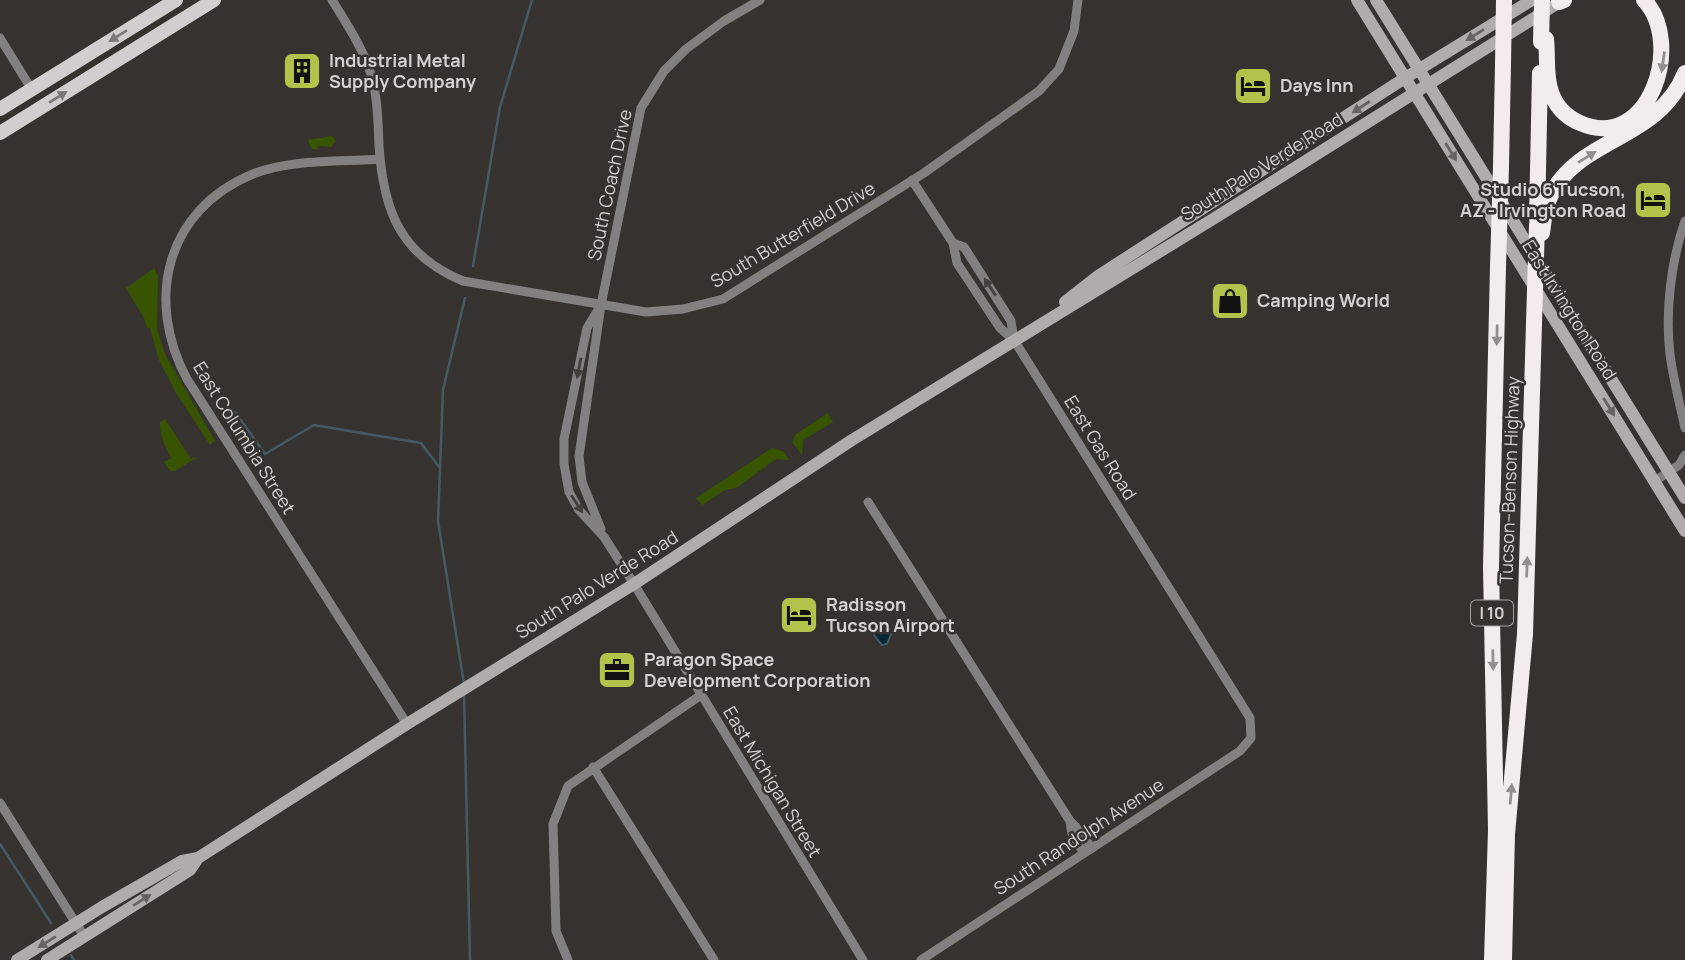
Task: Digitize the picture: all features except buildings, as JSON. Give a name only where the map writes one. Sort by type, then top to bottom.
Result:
[{"type":"highway","name":"Tucson–Benson Highway","points":[[1492,960],[1496,830],[1491,567],[1504,0]]},
{"type":"highway","name":"Tucson–Benson Highway","points":[[1504,960],[1507,834],[1525,634],[1544,40],[1554,0]]},
{"type":"highway","points":[[1544,40],[1548,84],[1554,101],[1564,113],[1576,122],[1594,127],[1606,128],[1626,122],[1640,113],[1651,99],[1658,86],[1664,61],[1662,27],[1653,8],[1644,0]]},
{"type":"highway","points":[[1539,229],[1548,201],[1564,175],[1578,163],[1658,113],[1671,99],[1685,73]]},
{"type":"main road","points":[[0,109],[176,0]]},
{"type":"main road","points":[[0,133],[215,0]]},
{"type":"main road","name":"East Irvington Road","points":[[1357,0],[1685,531]]},
{"type":"main road","name":"East Irvington Road","points":[[1376,0],[1685,498]]},
{"type":"main road","name":"South Palo Verde Road","points":[[1014,340],[1098,276],[1531,0]]},
{"type":"main road","name":"South Palo Verde Road","points":[[18,960],[182,861],[198,858],[407,724],[634,584],[852,440],[1415,94],[1554,0]]},
{"type":"main road","points":[[1138,264],[1143,255],[1179,231],[1198,212]]},
{"type":"main road","name":"South Palo Verde Road","points":[[47,960],[190,870],[198,858]]},
{"type":"street","points":[[332,0],[369,67],[376,100],[380,159]]},
{"type":"street","name":"South Coach Drive","points":[[604,537],[582,482],[580,465],[583,421],[601,304],[641,108],[664,71],[686,49],[724,21],[760,0]]},
{"type":"street","name":"South Butterfield Drive","points":[[380,159],[384,190],[395,222],[411,246],[431,265],[453,277],[474,284],[646,312],[683,309],[723,299],[912,180],[1039,92],[1059,69],[1074,31],[1078,0]]},
{"type":"street","points":[[0,38],[32,90]]},
{"type":"street","name":"East Columbia Street","points":[[380,159],[280,166],[253,174],[224,189],[201,210],[183,234],[170,264],[165,299],[170,338],[187,379],[407,724]]},
{"type":"street","name":"East Gas Road","points":[[912,180],[953,243],[957,263],[1000,328],[1014,340],[1250,718],[1251,738]]},
{"type":"street","points":[[1685,221],[1673,267],[1670,310],[1670,353],[1685,428]]},
{"type":"street","points":[[953,243],[964,247],[1011,321],[1014,340]]},
{"type":"street","name":"South Coach Drive","points":[[601,304],[587,328],[564,439],[564,464],[569,492],[579,510],[604,537],[634,584]]},
{"type":"street","points":[[1655,481],[1679,465],[1685,455]]},
{"type":"street","points":[[564,464],[580,465]]},
{"type":"street","points":[[868,502],[1070,821],[1080,831],[1087,850]]},
{"type":"street","name":"East Michigan Street","points":[[634,584],[863,960]]},
{"type":"street","points":[[568,960],[556,930],[553,824],[568,786],[701,695]]},
{"type":"street","name":"South Randolph Avenue","points":[[921,960],[1240,751],[1251,738]]},
{"type":"street","points":[[593,767],[714,960]]},
{"type":"street","points":[[0,803],[84,936]]},
{"type":"green space","points":[[332,136],[336,141],[331,147],[318,146],[317,150],[311,148],[308,140]]},
{"type":"green space","points":[[154,268],[158,276],[157,330],[165,354],[215,441],[210,445],[176,393],[159,360],[150,328],[147,328],[126,288]]},
{"type":"green space","points":[[828,413],[833,422],[803,440],[802,455],[792,442],[796,434]]},
{"type":"green space","points":[[165,419],[191,459],[199,456],[175,471],[170,471],[164,462],[171,458],[160,431],[160,422]]},
{"type":"green space","points":[[772,448],[784,452],[789,460],[776,459],[738,487],[723,491],[702,505],[696,498]]},
{"type":"water","points":[[876,627],[886,629],[891,634],[887,644],[882,645],[874,635]]},
{"type":"waterway","points":[[473,266],[500,107],[532,0]]},
{"type":"waterway","points":[[464,684],[438,521],[443,390],[465,298]]},
{"type":"waterway","points":[[235,412],[265,454],[314,425],[421,443],[440,468]]},
{"type":"waterway","points":[[464,694],[470,960]]},
{"type":"waterway","points":[[0,844],[51,923]]},
{"type":"waterway","points":[[71,955],[74,960]]},
{"type":"place","name":"Industrial Metal Supply Company","points":[[302,71]]},
{"type":"place","name":"Days Inn","points":[[1253,86]]},
{"type":"place","name":"Studio 6 Tucson, AZ - Irvington Road","points":[[1653,200]]},
{"type":"place","name":"Camping World","points":[[1230,301]]},
{"type":"place","name":"Radisson Tucson Airport","points":[[799,615]]},
{"type":"place","name":"Paragon Space Development Corporation","points":[[617,670]]}]
